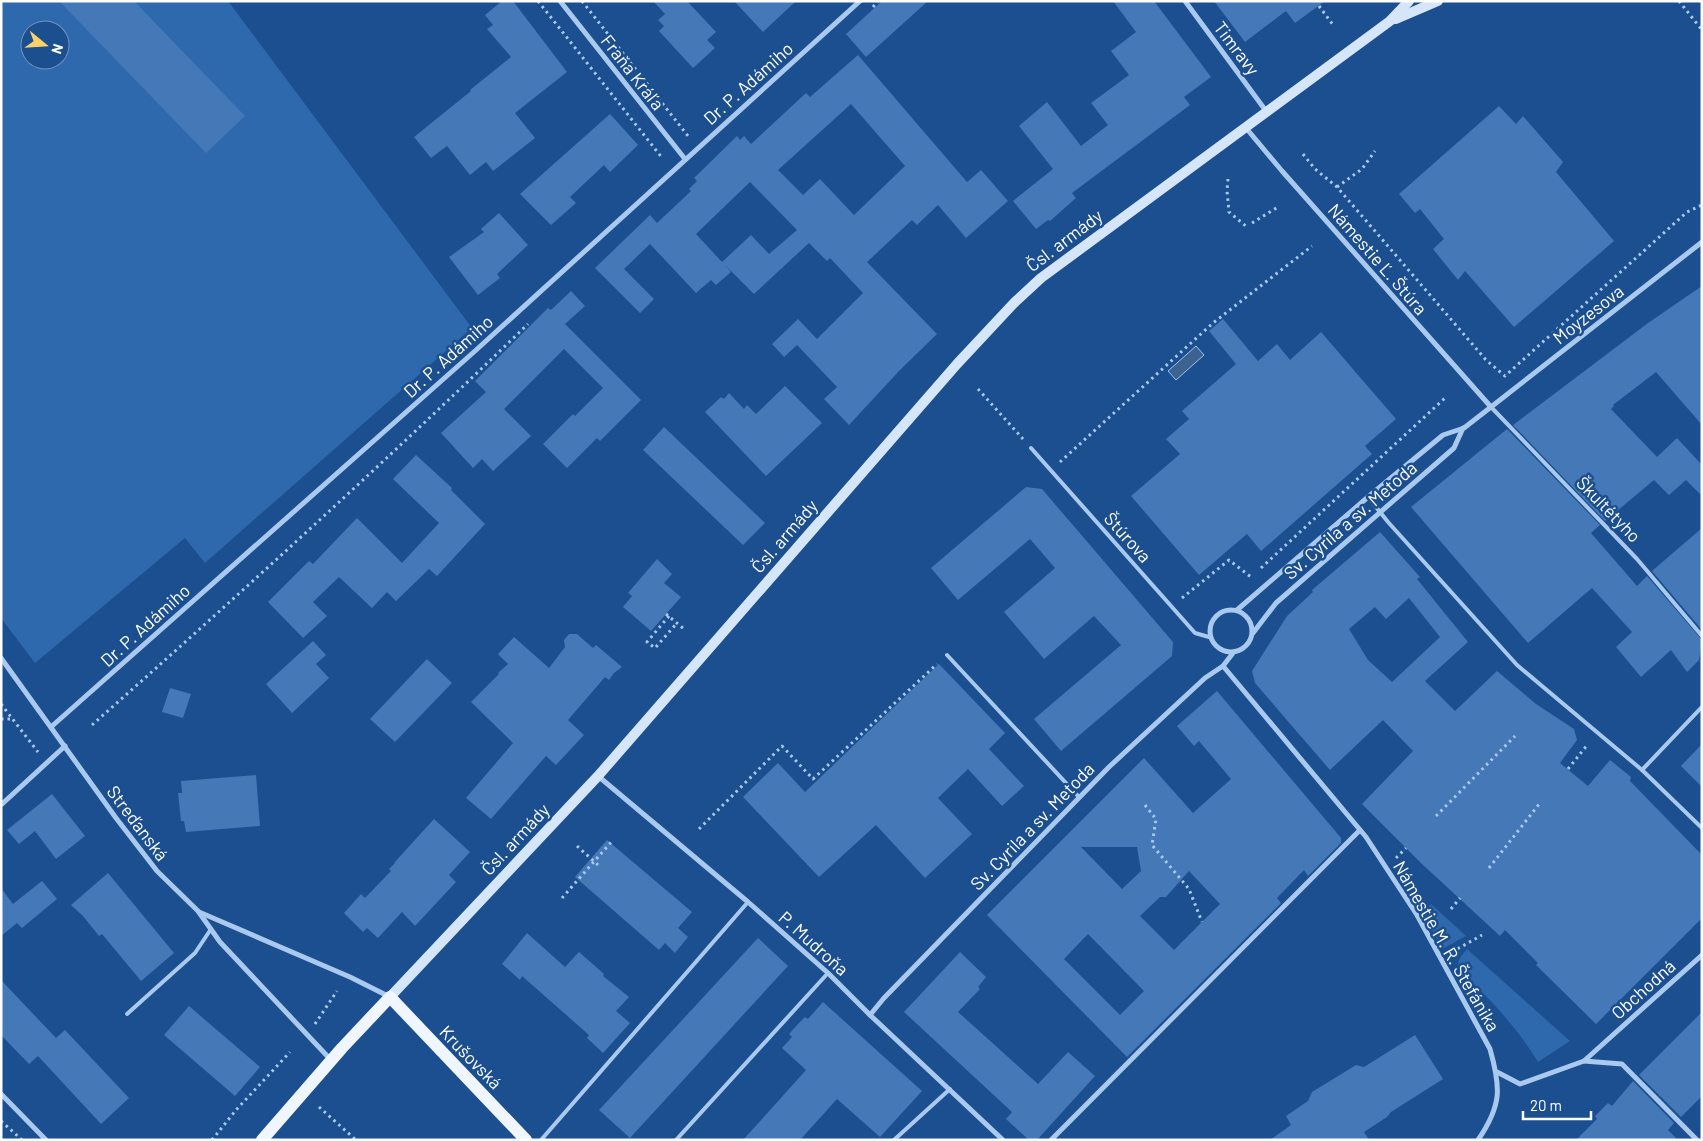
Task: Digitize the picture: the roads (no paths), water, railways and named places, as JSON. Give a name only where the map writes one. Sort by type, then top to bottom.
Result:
[{"type":"main road","name":"Čsl. armády","points":[[262,1140],[390,997],[598,776],[957,364],[1015,302],[1041,278],[1073,253],[1390,21],[1409,1]]},
{"type":"main road","name":"Čsl. armády","points":[[1390,21],[1438,1]]},
{"type":"main road","name":"Krušovská","points":[[390,997],[526,1140]]},
{"type":"street","name":"Fraňa Kráľa","points":[[560,1],[685,159]]},
{"type":"street","name":"Dr. P. Adámiho","points":[[51,727],[475,351],[860,1]]},
{"type":"street","name":"Timravy","points":[[1185,1],[1267,112]]},
{"type":"street","name":"Námestie Ľ. Štúra","points":[[1246,128],[1294,185],[1491,407]]},
{"type":"street","name":"Moyzesova","points":[[1491,407],[1702,242]]},
{"type":"street","name":"Sv. Cyrila a sv. Metoda","points":[[1209,637],[1211,622],[1222,611],[1237,610],[1368,497],[1443,436],[1464,428],[1491,407]]},
{"type":"street","name":"Sv. Cyrila a sv. Metoda","points":[[1232,653],[1246,647],[1253,633],[1276,603],[1454,448],[1464,428]]},
{"type":"street","points":[[1237,610],[1249,619],[1253,633]]},
{"type":"street","points":[[1051,1140],[1360,830],[1222,666],[1232,653],[1218,649],[1209,637]]},
{"type":"street","name":"Streďanská","points":[[1,658],[156,871],[198,911],[220,942],[332,1060]]},
{"type":"street","name":"Sv. Cyrila a sv. Metoda","points":[[870,1014],[1109,767],[1198,684],[1222,666]]},
{"type":"street","points":[[1,805],[65,746]]},
{"type":"street","name":"P. Mudroňa","points":[[598,776],[748,902],[828,973],[1004,1140]]},
{"type":"street","name":"Námestie M. R. Štefánika","points":[[1360,830],[1417,915],[1490,1048],[1496,1072],[1498,1100],[1488,1125],[1478,1140]]},
{"type":"street","name":"Streďanská","points":[[198,911],[350,977],[390,997]]},
{"type":"street","name":"Obchodná","points":[[1584,1061],[1702,955]]},
{"type":"street","points":[[1496,1072],[1520,1084],[1584,1061],[1622,1064],[1697,1140]]},
{"type":"street","points":[[1,1094],[46,1140]]},
{"type":"lane","name":"Škultétyho","points":[[1491,407],[1638,558],[1702,636]]},
{"type":"lane","name":"Štúrova","points":[[1032,448],[1195,633],[1209,637]]},
{"type":"lane","points":[[1368,497],[1379,512],[1517,665],[1642,770],[1702,828]]},
{"type":"lane","points":[[947,655],[1079,797]]},
{"type":"lane","points":[[1642,770],[1702,707]]},
{"type":"lane","points":[[541,1140],[748,902]]},
{"type":"lane","points":[[127,1014],[195,953],[211,929]]},
{"type":"lane","points":[[676,1140],[828,973]]},
{"type":"lane","points":[[894,1140],[950,1089]]}]
